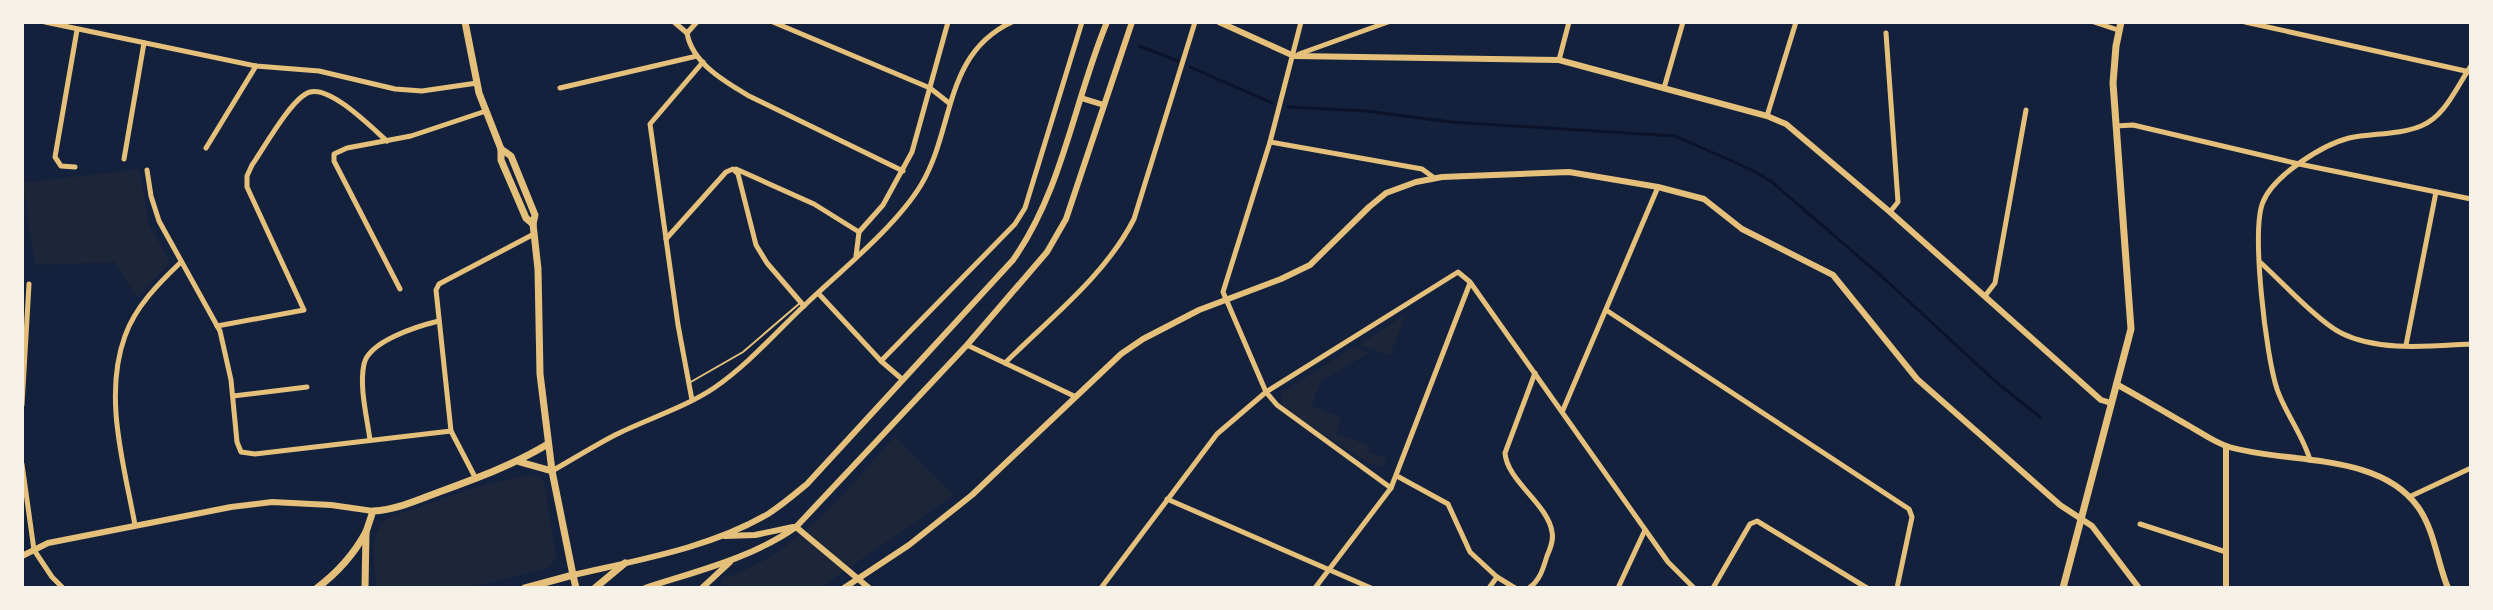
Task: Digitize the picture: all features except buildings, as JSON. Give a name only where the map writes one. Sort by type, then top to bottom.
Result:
[{"type":"main road","points":[[465,22],[486,111],[501,149],[511,156],[535,215],[539,361],[548,444],[576,588]]},
{"type":"main road","points":[[2063,588],[2131,323],[2113,83],[2120,26]]},
{"type":"main road","points":[[317,588],[337,571],[359,545],[373,511],[404,505],[476,479],[519,462],[548,444]]},
{"type":"main road","points":[[519,462],[552,471]]},
{"type":"main road","points":[[365,588],[366,532]]},
{"type":"main road","points":[[595,588],[625,563]]},
{"type":"main road","points":[[525,588],[573,575]]},
{"type":"street","points":[[45,22],[256,66],[301,68],[407,90],[477,83]]},
{"type":"street","points":[[674,22],[687,33],[697,56],[726,83],[903,171]]},
{"type":"street","points":[[687,33],[697,22]]},
{"type":"street","points":[[773,22],[930,88],[950,103]]},
{"type":"street","points":[[856,257],[859,232],[883,205],[912,152],[948,22]]},
{"type":"street","points":[[552,471],[614,435],[711,390],[745,364],[802,304],[856,257],[920,187],[932,164],[962,69],[979,45],[1012,22]]},
{"type":"street","points":[[881,361],[1015,224],[1025,208],[1082,22]]},
{"type":"street","points":[[573,575],[717,536],[771,512],[807,484],[1013,260],[1029,238],[1050,194],[1107,22]]},
{"type":"street","points":[[645,588],[733,559],[775,541],[796,527],[1034,269],[1066,219],[1132,22]]},
{"type":"street","points":[[1005,363],[1101,267],[1128,231],[1195,22]]},
{"type":"street","points":[[1219,22],[1294,56],[1559,60],[1767,116],[1795,129],[2101,400],[2111,403]]},
{"type":"street","points":[[1301,22],[1270,142],[1223,292],[1266,392],[1284,411],[1391,488]]},
{"type":"street","points":[[1294,56],[1388,22]]},
{"type":"street","points":[[1559,60],[1569,22]]},
{"type":"street","points":[[1664,88],[1683,22]]},
{"type":"street","points":[[1767,116],[1796,22]]},
{"type":"street","points":[[2094,22],[2120,26]]},
{"type":"street","points":[[2245,22],[2470,70],[2448,103],[2422,126],[2337,142],[2299,164],[2263,200],[2258,227],[2263,308],[2277,389],[2310,460]]},
{"type":"street","points":[[2277,29],[2278,22]]},
{"type":"street","points":[[75,167],[61,166],[55,157],[77,30]]},
{"type":"street","points":[[1886,33],[1898,202],[1890,212]]},
{"type":"street","points":[[124,159],[144,43]]},
{"type":"street","points":[[560,88],[697,56]]},
{"type":"street","points":[[692,400],[650,124],[703,62]]},
{"type":"street","points":[[206,148],[256,66]]},
{"type":"street","points":[[217,326],[304,310],[247,187],[252,165],[297,100],[310,92],[337,99],[387,141]]},
{"type":"street","points":[[1081,98],[1104,105]]},
{"type":"street","points":[[1985,296],[1995,283],[2026,110]]},
{"type":"street","points":[[400,289],[334,161],[334,154],[338,150],[411,136],[486,111]]},
{"type":"street","points":[[2115,126],[2133,125],[2299,164],[2471,199]]},
{"type":"street","points":[[1270,142],[1422,169],[1433,177]]},
{"type":"street","points":[[666,240],[726,172],[733,169],[806,200],[859,232]]},
{"type":"street","points":[[733,169],[738,174],[756,245],[802,304]]},
{"type":"street","points":[[147,170],[159,221],[217,326],[226,353],[237,442],[241,452],[255,454],[451,431]]},
{"type":"street","points":[[844,588],[909,545],[972,495],[1121,354],[1143,339],[1225,299],[1310,265],[1377,200],[1396,189],[1433,177],[1569,172],[1658,187],[1704,199],[1742,229],[1833,275],[1917,379],[2060,505],[2094,528],[2139,588]]},
{"type":"street","points":[[1563,411],[1658,187]]},
{"type":"street","points":[[2406,345],[2436,192]]},
{"type":"street","points":[[476,479],[451,431],[436,290],[439,284],[535,234]]},
{"type":"street","points":[[135,525],[119,438],[119,358],[125,335],[137,312],[181,262]]},
{"type":"street","points":[[2260,262],[2328,325],[2342,334],[2375,344],[2471,344]]},
{"type":"street","points":[[1101,588],[1217,434],[1266,392],[1452,275],[1460,273],[1470,282],[1675,570],[1694,588]]},
{"type":"street","points":[[1315,588],[1391,488],[1470,282]]},
{"type":"street","points":[[22,405],[29,284]]},
{"type":"street","points":[[818,293],[881,361],[903,380]]},
{"type":"street","points":[[1606,310],[1909,509],[1912,517],[1897,588]]},
{"type":"street","points":[[370,440],[363,381],[366,358],[375,346],[421,325],[439,321]]},
{"type":"street","points":[[967,345],[1074,396]]},
{"type":"street","points":[[1529,588],[1540,576],[1551,546],[1552,531],[1509,466],[1505,453],[1535,372]]},
{"type":"street","points":[[2116,384],[2226,446],[2364,470],[2409,497],[2429,530],[2448,588]]},
{"type":"street","points":[[233,396],[307,387]]},
{"type":"street","points":[[2226,446],[2226,588]]},
{"type":"street","points":[[22,464],[34,550],[63,588]]},
{"type":"street","points":[[2409,497],[2471,468]]},
{"type":"street","points":[[1397,476],[1448,504],[1470,552],[1497,577],[1515,588]]},
{"type":"street","points":[[1167,499],[1371,588]]},
{"type":"street","points":[[22,556],[48,543],[231,507],[272,502],[373,511]]},
{"type":"street","points":[[1713,588],[1750,524],[1757,521],[1867,588]]},
{"type":"street","points":[[2140,524],[2228,552]]},
{"type":"street","points":[[717,536],[755,535],[796,527]]},
{"type":"street","points":[[796,527],[869,588]]},
{"type":"street","points":[[1618,588],[1645,529]]},
{"type":"street","points":[[702,588],[733,559]]},
{"type":"street","points":[[1489,588],[1497,577]]},
{"type":"lane","points":[[688,384],[743,352],[802,304]]},
{"type":"shaded area","points":[[140,169],[148,223],[170,262],[137,297],[115,262],[35,265],[23,183]]},
{"type":"shaded area","points":[[1406,314],[1390,355],[1359,345]]},
{"type":"shaded area","points":[[1354,347],[1369,353],[1322,380],[1311,405],[1341,418],[1336,433],[1370,446],[1368,453],[1386,458],[1384,466],[1369,464],[1289,412],[1282,403],[1281,393]]},
{"type":"shaded area","points":[[895,437],[954,495],[820,588],[738,588],[721,584],[723,578],[774,554],[818,520]]},
{"type":"shaded area","points":[[528,475],[539,476],[544,483],[556,558],[550,567],[466,588],[376,588],[375,541],[381,525],[388,518],[477,487]]},
{"type":"waterway","points":[[1139,46],[1178,61]]},
{"type":"waterway","points":[[1190,67],[1272,103]]},
{"type":"waterway","points":[[1288,107],[1366,111],[1451,122],[1675,136],[1772,182],[1888,282],[1996,382],[2040,417]]}]
